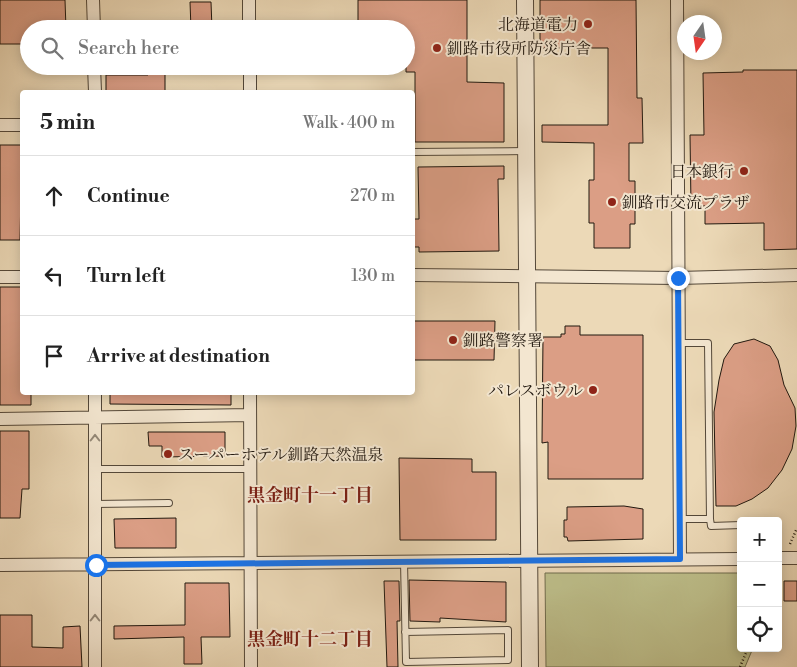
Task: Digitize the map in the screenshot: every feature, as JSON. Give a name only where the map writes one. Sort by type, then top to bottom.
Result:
[{"type":"street","points":[[93,0],[94,20]]},
{"type":"street","points":[[249,0],[249,20]]},
{"type":"street","points":[[525,0],[530,667]]},
{"type":"street","points":[[677,0],[680,559]]},
{"type":"street","points":[[94,75],[95,90]]},
{"type":"street","points":[[250,75],[250,90]]},
{"type":"street","points":[[0,125],[20,125]]},
{"type":"street","points":[[415,275],[678,278],[797,275]]},
{"type":"street","points":[[0,277],[20,277]]},
{"type":"street","points":[[95,395],[95,667]]},
{"type":"street","points":[[250,395],[251,667]]},
{"type":"street","points":[[0,420],[250,416]]},
{"type":"street","points":[[782,558],[797,558]]},
{"type":"street","points":[[0,565],[737,559]]},
{"type":"lane","points":[[415,152],[526,151]]},
{"type":"lane","points":[[679,343],[708,343],[710,526],[737,525]]},
{"type":"lane","points":[[95,469],[250,469]]},
{"type":"lane","points":[[95,504],[169,504]]},
{"type":"lane","points":[[680,518],[710,518]]},
{"type":"lane","points":[[404,561],[406,662],[508,660],[508,630],[406,632]]},
{"type":"path","points":[[740,667],[746,652]]},
{"type":"green space","points":[[545,573],[737,573],[737,652],[751,652],[745,667],[546,667]]},
{"type":"building","points":[[0,0],[65,0],[66,20],[20,20],[20,44],[0,44]]},
{"type":"building","points":[[358,0],[467,0],[467,82],[504,83],[504,142],[415,142],[415,20],[358,20]]},
{"type":"building","points":[[540,0],[636,0],[637,98],[642,98],[643,143],[629,143],[629,181],[635,181],[635,224],[630,224],[630,248],[594,248],[594,223],[589,223],[589,180],[594,180],[594,143],[542,142],[542,125],[608,125],[608,48],[540,48]]},
{"type":"building","points":[[190,2],[211,2],[212,20],[191,20]]},
{"type":"building","name":"日本銀行","points":[[743,70],[797,70],[797,249],[764,250],[764,223],[705,224],[705,206],[691,206],[690,135],[704,135],[703,73],[743,72]]},
{"type":"building","points":[[106,75],[165,75],[165,90],[106,90]]},
{"type":"building","points":[[0,145],[20,145],[20,240],[0,240]]},
{"type":"building","points":[[504,166],[504,179],[498,179],[499,251],[419,252],[419,247],[415,247],[415,219],[419,219],[418,167]]},
{"type":"building","points":[[0,287],[20,287],[20,395],[31,395],[31,405],[0,405]]},
{"type":"building","name":"釧路警察署","points":[[415,321],[495,321],[494,360],[415,360]]},
{"type":"building","name":"パレスボウル","points":[[565,326],[580,326],[580,335],[643,335],[643,479],[548,479],[548,442],[542,443],[543,337],[561,337],[561,334],[565,334]]},
{"type":"building","points":[[754,339],[770,346],[778,360],[784,385],[795,408],[796,426],[792,449],[782,470],[768,488],[752,499],[736,506],[716,506],[714,412],[719,380],[724,359],[734,344]]},
{"type":"building","points":[[110,395],[231,395],[231,405],[110,404]]},
{"type":"building","points":[[0,431],[29,431],[29,489],[22,489],[20,518],[0,518]]},
{"type":"building","points":[[148,432],[225,432],[225,456],[162,457],[162,446],[149,446]]},
{"type":"building","points":[[399,458],[472,459],[472,472],[496,472],[496,540],[400,540]]},
{"type":"building","points":[[624,506],[643,509],[643,539],[568,541],[567,537],[564,537],[564,520],[567,520],[567,507]]},
{"type":"building","points":[[176,518],[176,548],[115,548],[114,519]]},
{"type":"building","points":[[409,580],[506,582],[506,622],[440,618],[440,622],[410,621]]},
{"type":"building","points":[[384,581],[399,581],[400,621],[397,621],[398,667],[387,667]]},
{"type":"building","points":[[784,581],[797,581],[797,601],[784,601]]},
{"type":"building","points":[[185,583],[229,583],[230,637],[201,637],[202,664],[184,664],[184,637],[114,639],[114,626],[185,625]]},
{"type":"building","points":[[0,615],[32,615],[32,647],[63,648],[63,627],[80,626],[82,667],[0,667]]},
{"type":"place","name":"北海道電力","points":[[588,24]]},
{"type":"place","name":"釧路市役所防災庁舎","points":[[437,48]]},
{"type":"place","name":"日本銀行","points":[[744,171]]},
{"type":"place","name":"釧路市交流プラザ","points":[[612,202]]},
{"type":"place","name":"釧路警察署","points":[[453,340]]},
{"type":"place","name":"パレスボウル","points":[[593,390]]},
{"type":"place","name":"スーパーホテル釧路天然温泉","points":[[168,454]]},
{"type":"district","name":"黒金町十一丁目","points":[[310,495]]},
{"type":"district","name":"黒金町十二丁目","points":[[310,639]]},
{"type":"route","points":[[96,565],[680,559],[678,278]]}]
